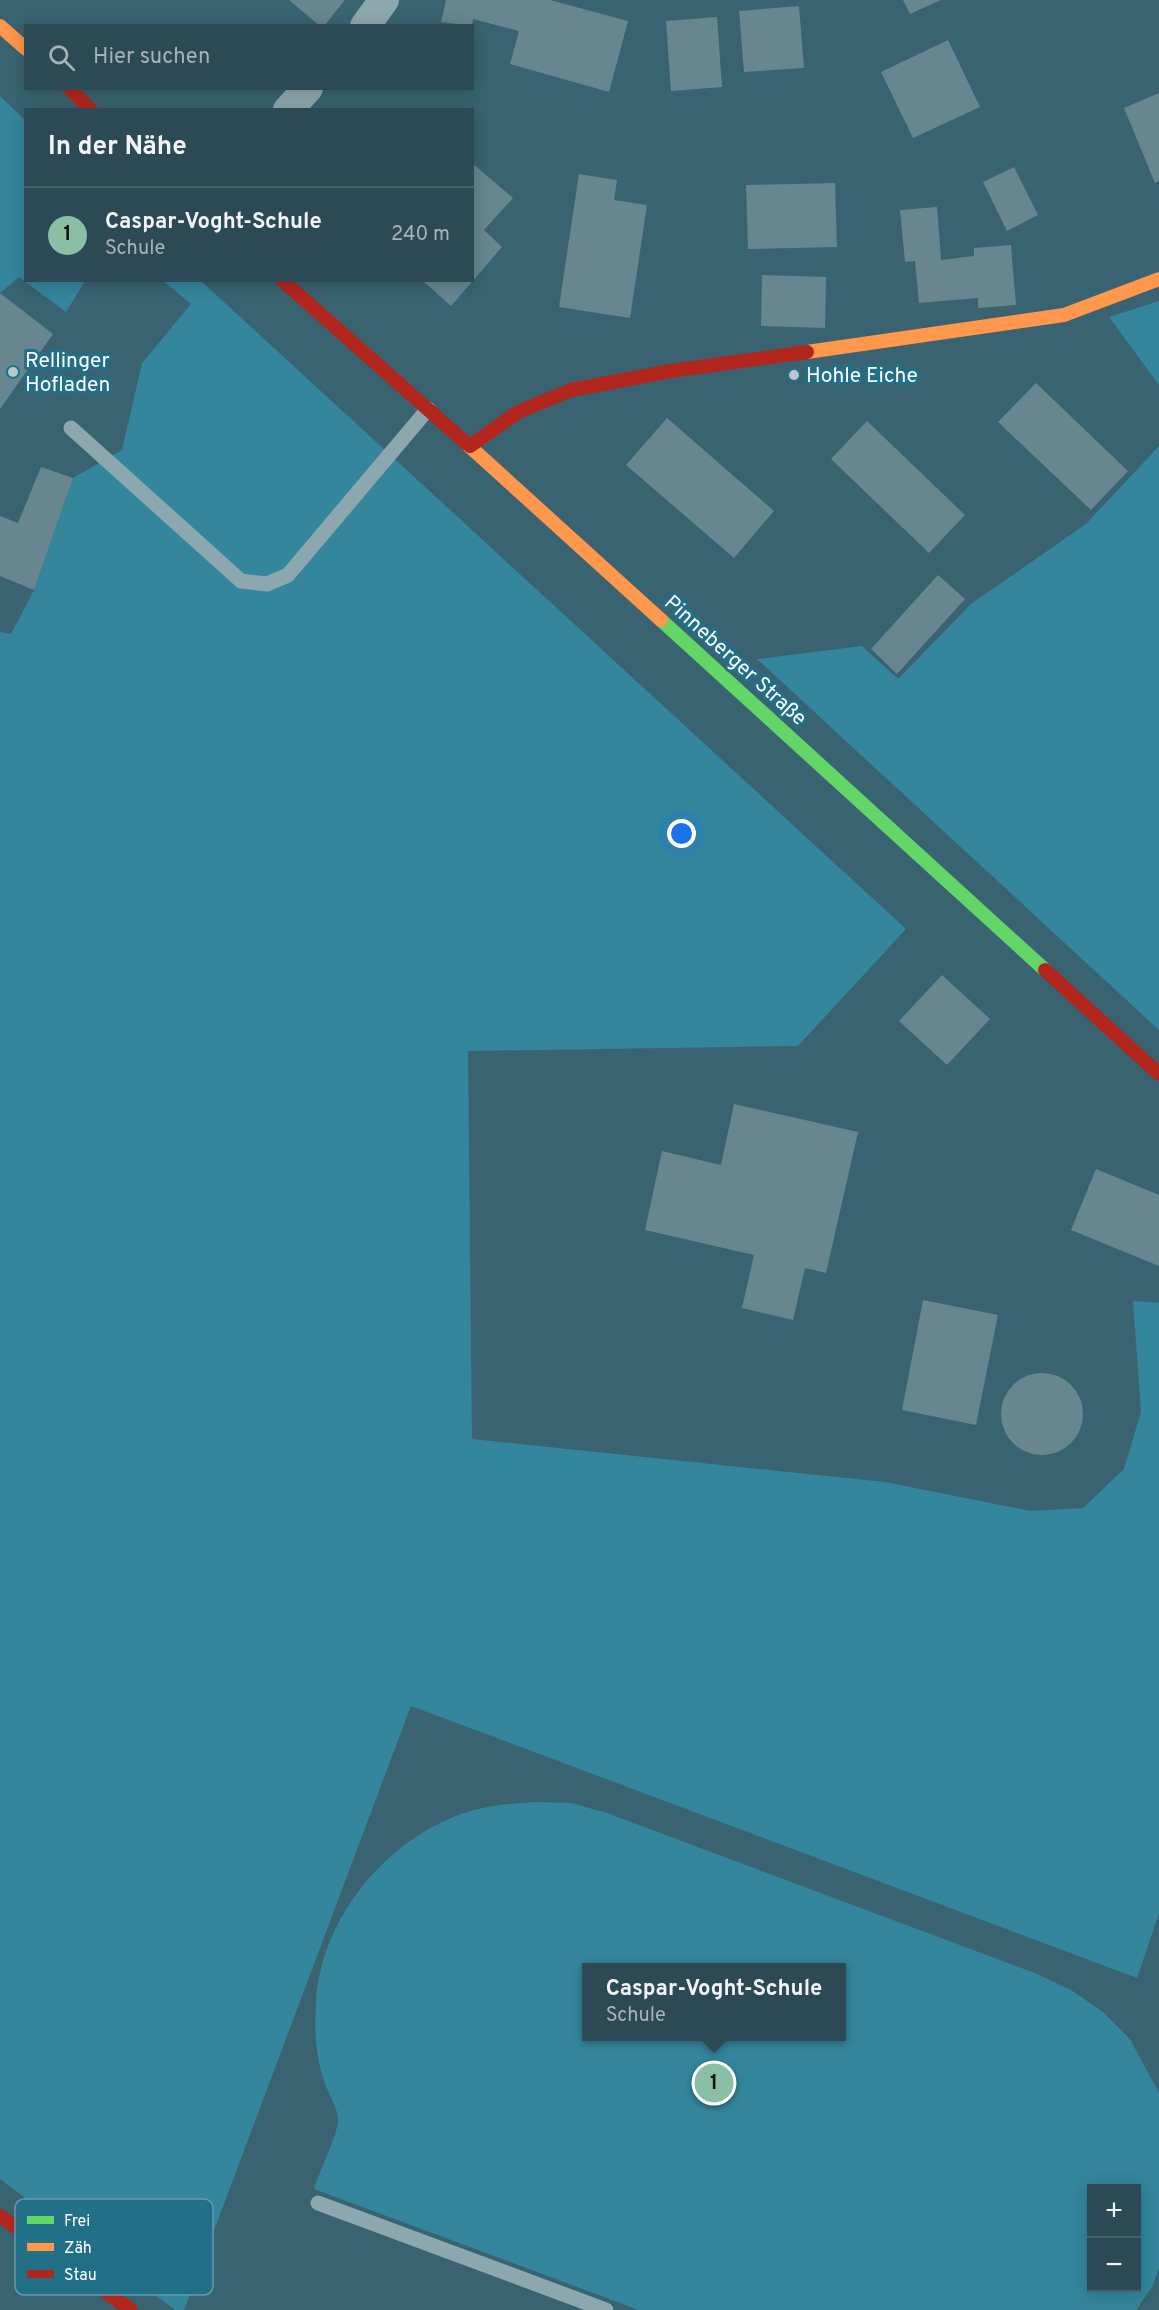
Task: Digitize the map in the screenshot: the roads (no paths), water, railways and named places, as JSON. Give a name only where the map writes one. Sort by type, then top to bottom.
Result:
[{"type":"main road","points":[[0,26],[24,47]]},
{"type":"main road","points":[[71,90],[90,108]]},
{"type":"main road","points":[[470,446],[518,412],[571,390],[671,371],[1064,315],[1159,279]]},
{"type":"main road","name":"Pinneberger Straße","points":[[284,282],[470,446],[1159,1074]]},
{"type":"main road","points":[[0,2216],[15,2227]]},
{"type":"main road","points":[[110,2295],[131,2310]]},
{"type":"street","points":[[366,24],[384,0]]},
{"type":"street","points":[[290,108],[306,90]]},
{"type":"lane","points":[[71,428],[240,581],[267,584],[288,575],[428,409]]},
{"type":"lane","points":[[318,2203],[606,2310]]},
{"type":"place","name":"Rellinger Hofladen","points":[[13,372]]},
{"type":"place","name":"Hohle Eiche","points":[[794,375]]},
{"type":"place","name":"Caspar-Voght-Schule","points":[[714,2083]]}]
